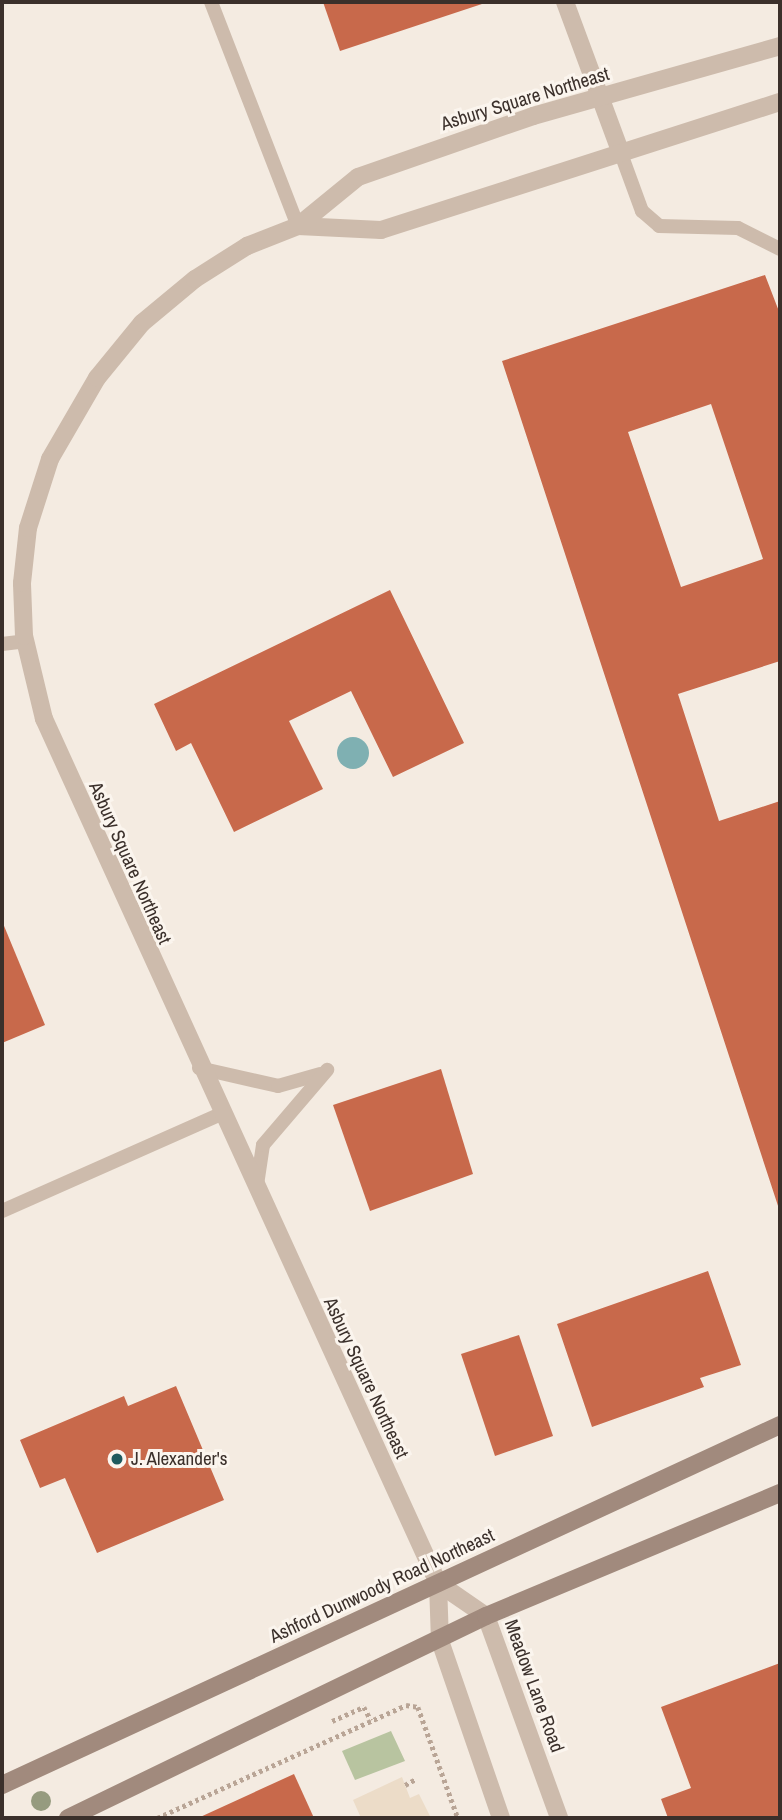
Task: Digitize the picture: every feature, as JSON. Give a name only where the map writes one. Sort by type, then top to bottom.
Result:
[{"type":"main road","name":"Ashford Dunwoody Road Northeast","points":[[2,1785],[780,1426]]},
{"type":"main road","points":[[68,1818],[171,1764],[440,1641],[486,1616],[780,1493]]},
{"type":"street","points":[[565,2],[620,151]]},
{"type":"street","name":"Asbury Square Northeast","points":[[438,1583],[256,1192],[44,719],[25,641],[22,583],[28,528],[50,459],[97,378],[142,323],[195,279],[247,246],[298,226],[358,177],[600,97],[780,46]]},
{"type":"street","name":"Asbury Square Northeast","points":[[298,226],[381,230],[620,151],[780,102]]},
{"type":"street","points":[[438,1583],[440,1641],[500,1818]]},
{"type":"street","name":"Meadow Lane Road","points":[[438,1583],[486,1616],[559,1818]]},
{"type":"lane","points":[[211,2],[298,226]]},
{"type":"lane","points":[[620,151],[642,211],[659,226],[738,228],[780,249]]},
{"type":"lane","points":[[2,644],[25,641]]},
{"type":"lane","points":[[200,1068],[278,1086],[297,1085],[327,1070],[263,1145],[256,1192]]},
{"type":"lane","points":[[2,1211],[221,1114]]},
{"type":"path","points":[[157,1818],[406,1705],[418,1707],[457,1818]]},
{"type":"path","points":[[332,1721],[364,1707],[371,1720]]},
{"type":"path","points":[[405,1785],[416,1779]]},
{"type":"green space","points":[[391,1731],[405,1761],[355,1780],[342,1751]]},
{"type":"shaded area","points":[[402,1777],[410,1798],[419,1794],[431,1818],[361,1818],[353,1800]]},
{"type":"water","points":[[353,737],[364,742],[369,753],[364,764],[353,769],[342,764],[337,753],[342,742]]},
{"type":"building","points":[[323,2],[488,2],[340,51]]},
{"type":"building","points":[[765,275],[780,314],[780,661],[678,694],[719,821],[780,801],[780,1212],[502,361]],"holes":[[[711,404],[763,559],[681,587],[628,432]]]},
{"type":"building","points":[[390,590],[464,743],[393,777],[351,691],[289,721],[323,789],[234,832],[191,743],[176,751],[154,704]]},
{"type":"building","points":[[2,921],[45,1025],[2,1043]]},
{"type":"building","points":[[441,1069],[473,1174],[370,1211],[333,1105]]},
{"type":"building","points":[[708,1271],[741,1365],[700,1378],[704,1387],[592,1427],[557,1324]]},
{"type":"building","points":[[519,1335],[553,1436],[495,1456],[461,1354]]},
{"type":"building","name":"J. Alexander's","points":[[176,1386],[224,1500],[97,1553],[65,1478],[40,1488],[20,1440],[124,1396],[128,1406]]},
{"type":"building","points":[[780,1663],[780,1818],[668,1818],[661,1799],[691,1788],[661,1707]]},
{"type":"building","points":[[294,1774],[314,1818],[198,1818]]},
{"type":"place","name":"J. Alexander's","points":[[117,1459]]}]
